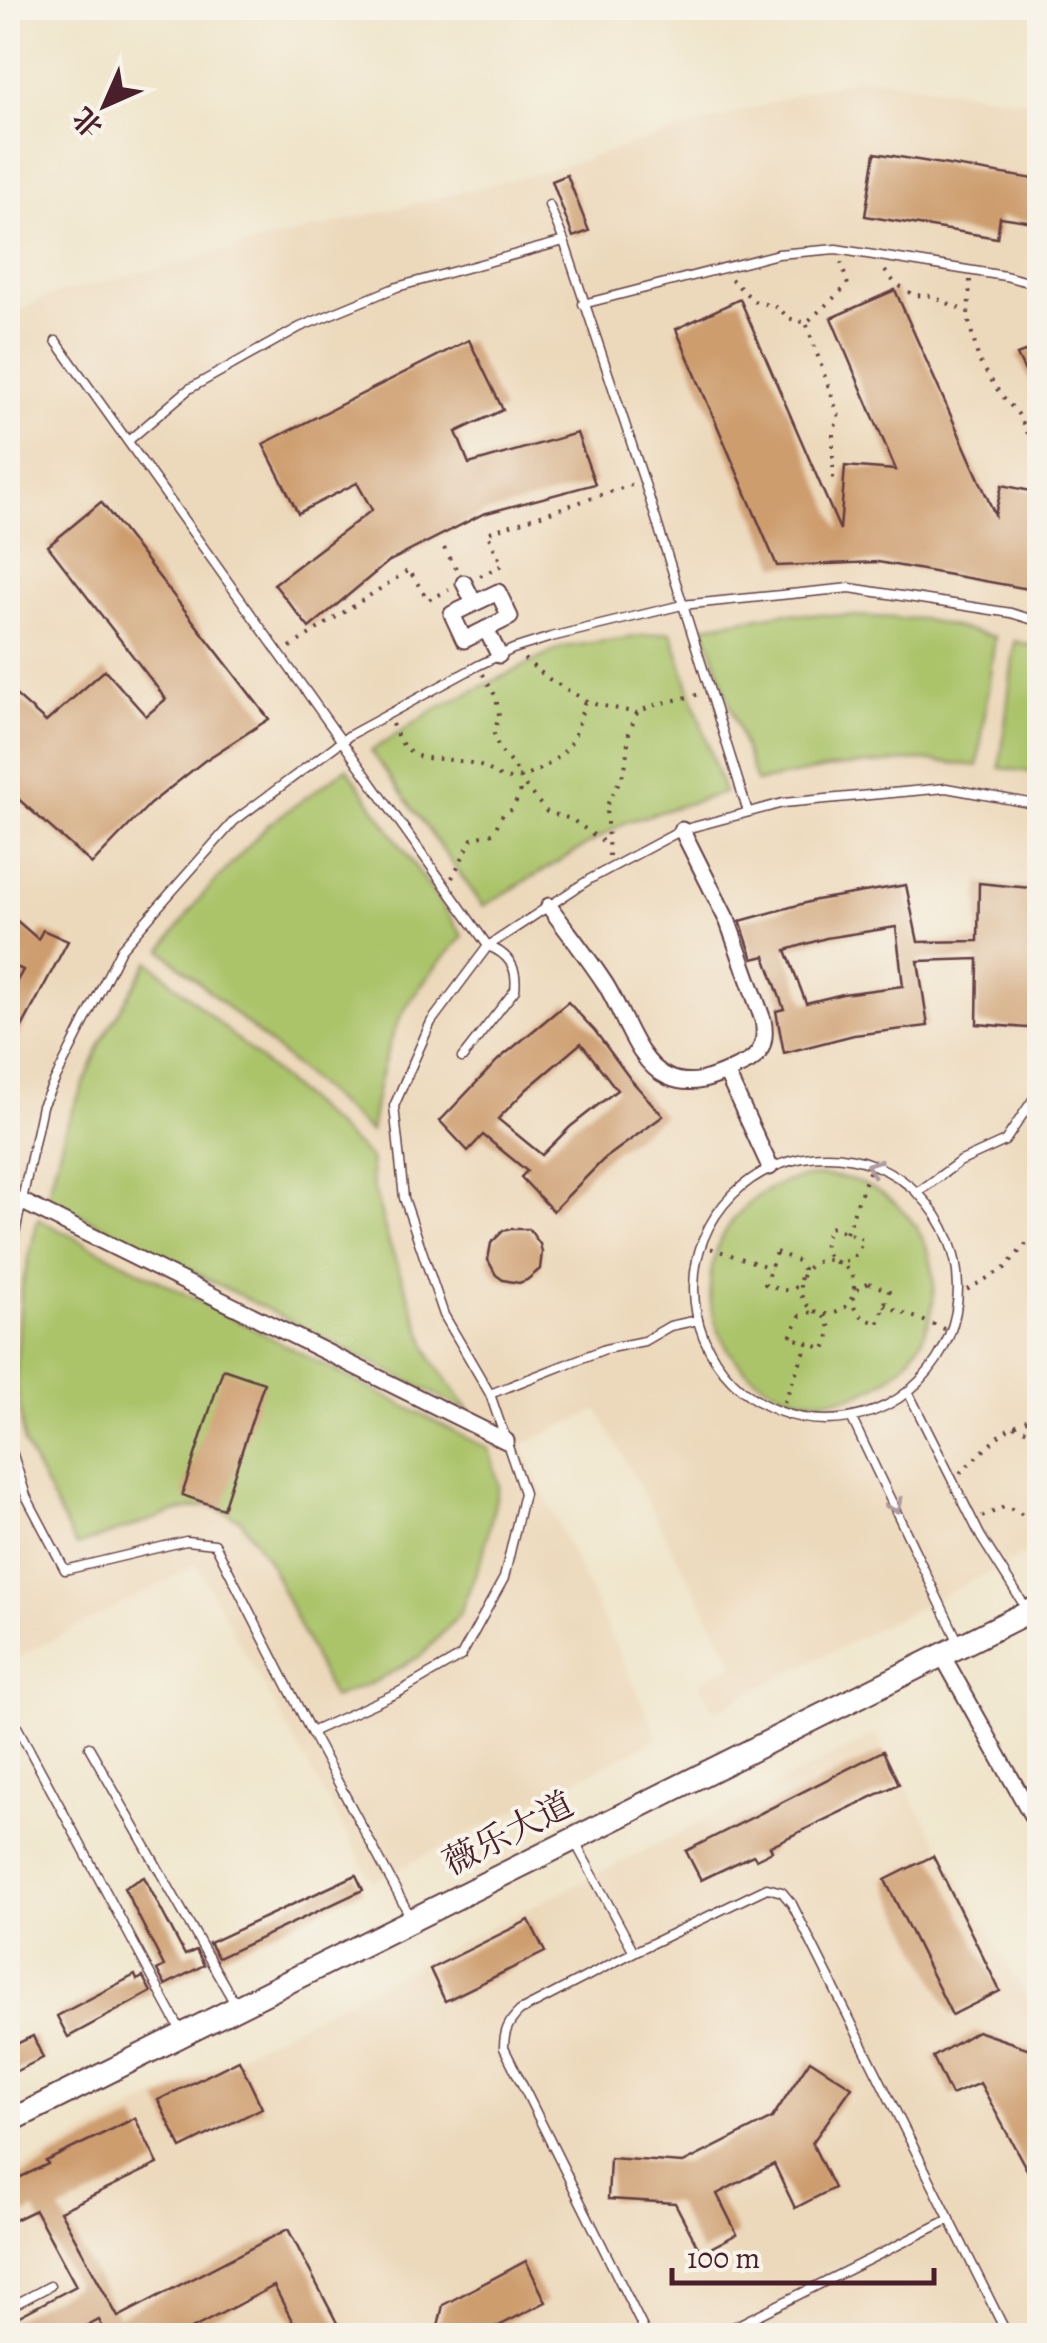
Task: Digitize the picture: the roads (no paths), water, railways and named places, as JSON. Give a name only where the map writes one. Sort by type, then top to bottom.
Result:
[{"type":"main road","name":"薇乐大道","points":[[8,2122],[951,1650],[1036,1617]]},
{"type":"street","points":[[464,583],[474,604]]},
{"type":"street","points":[[498,592],[510,618],[486,629],[464,640],[452,614],[498,592]]},
{"type":"street","points":[[486,629],[506,652]]},
{"type":"street","points":[[549,906],[606,984],[646,1059],[657,1070],[686,1082],[701,1081],[750,1062],[764,1043],[765,1032],[728,922],[682,830]]},
{"type":"street","points":[[726,1072],[770,1167]]},
{"type":"street","points":[[15,1198],[506,1441]]},
{"type":"street","points":[[951,1650],[1040,1830]]},
{"type":"lane","points":[[549,205],[644,481],[748,812]]},
{"type":"lane","points":[[128,441],[189,389],[300,326],[397,288],[564,241]]},
{"type":"lane","points":[[583,304],[778,254],[836,249],[1040,285]]},
{"type":"lane","points":[[56,340],[488,946],[499,950],[514,967],[515,990],[462,1058]]},
{"type":"lane","points":[[8,1266],[15,1198],[42,1106],[122,949],[234,821],[343,740],[506,652],[551,637],[682,606],[850,588],[1040,622]]},
{"type":"lane","points":[[311,1732],[400,1692],[461,1656],[504,1578],[524,1493],[490,1394],[444,1314],[404,1198],[394,1106],[431,1022],[488,946],[610,868],[682,830],[783,803],[946,788],[1040,805]]},
{"type":"lane","points":[[917,1192],[958,1162],[1005,1141],[1040,1089]]},
{"type":"lane","points":[[813,1157],[850,1158],[872,1164],[917,1192],[949,1239],[958,1276],[952,1332],[934,1365],[908,1392],[876,1411],[852,1419],[820,1420],[780,1412],[750,1396],[712,1354],[698,1320],[694,1282],[701,1245],[730,1197],[770,1167],[813,1157]]},
{"type":"lane","points":[[490,1394],[605,1349],[644,1341],[670,1326],[698,1320]]},
{"type":"lane","points":[[908,1392],[973,1521],[1036,1617]]},
{"type":"lane","points":[[852,1419],[951,1650]]},
{"type":"lane","points":[[8,1439],[26,1496],[65,1570],[186,1541],[215,1544],[412,1920]]},
{"type":"lane","points":[[8,1710],[184,2034]]},
{"type":"lane","points":[[90,1746],[237,2008]]},
{"type":"lane","points":[[574,1840],[634,1952]]},
{"type":"lane","points":[[647,2336],[504,2048],[506,2027],[520,2012],[767,1888],[782,1892],[792,1904],[1008,2336]]},
{"type":"lane","points":[[716,2336],[950,2219]]},
{"type":"lane","points":[[8,2308],[50,2286]]}]
